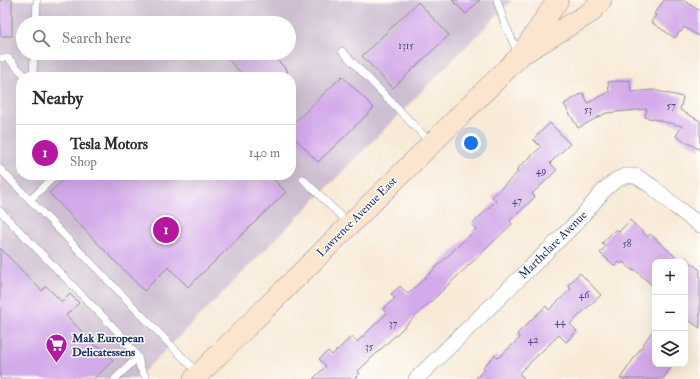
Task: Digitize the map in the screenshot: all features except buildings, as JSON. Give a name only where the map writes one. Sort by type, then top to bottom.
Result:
[{"type":"main road","name":"Lawrence Avenue East","points":[[196,376],[520,56],[558,0]]},
{"type":"main road","name":"Lawrence Avenue East","points":[[520,56],[591,12],[601,0]]},
{"type":"street","name":"Marthclare Avenue","points":[[416,379],[576,223],[605,189],[616,180],[625,176],[636,176],[653,187],[676,207],[700,224]]},
{"type":"lane","points":[[36,16],[37,0]]},
{"type":"lane","points":[[497,0],[504,22],[520,56]]},
{"type":"lane","points":[[342,51],[432,143]]},
{"type":"lane","points":[[0,58],[8,58],[21,72]]},
{"type":"lane","points":[[33,72],[34,60]]},
{"type":"lane","points":[[0,169],[196,376]]},
{"type":"lane","points":[[303,179],[349,225]]},
{"type":"lane","points":[[30,200],[51,180]]},
{"type":"lane","points":[[0,211],[120,334],[138,357],[140,367],[147,379]]},
{"type":"lane","points":[[115,379],[138,357]]},
{"type":"shaded area","points":[[0,0],[512,0],[187,329],[136,379],[0,379]]},
{"type":"place","name":"Tesla Motors","points":[[166,230]]},
{"type":"place","name":"Mak European Delicatessens","points":[[56,364]]}]
